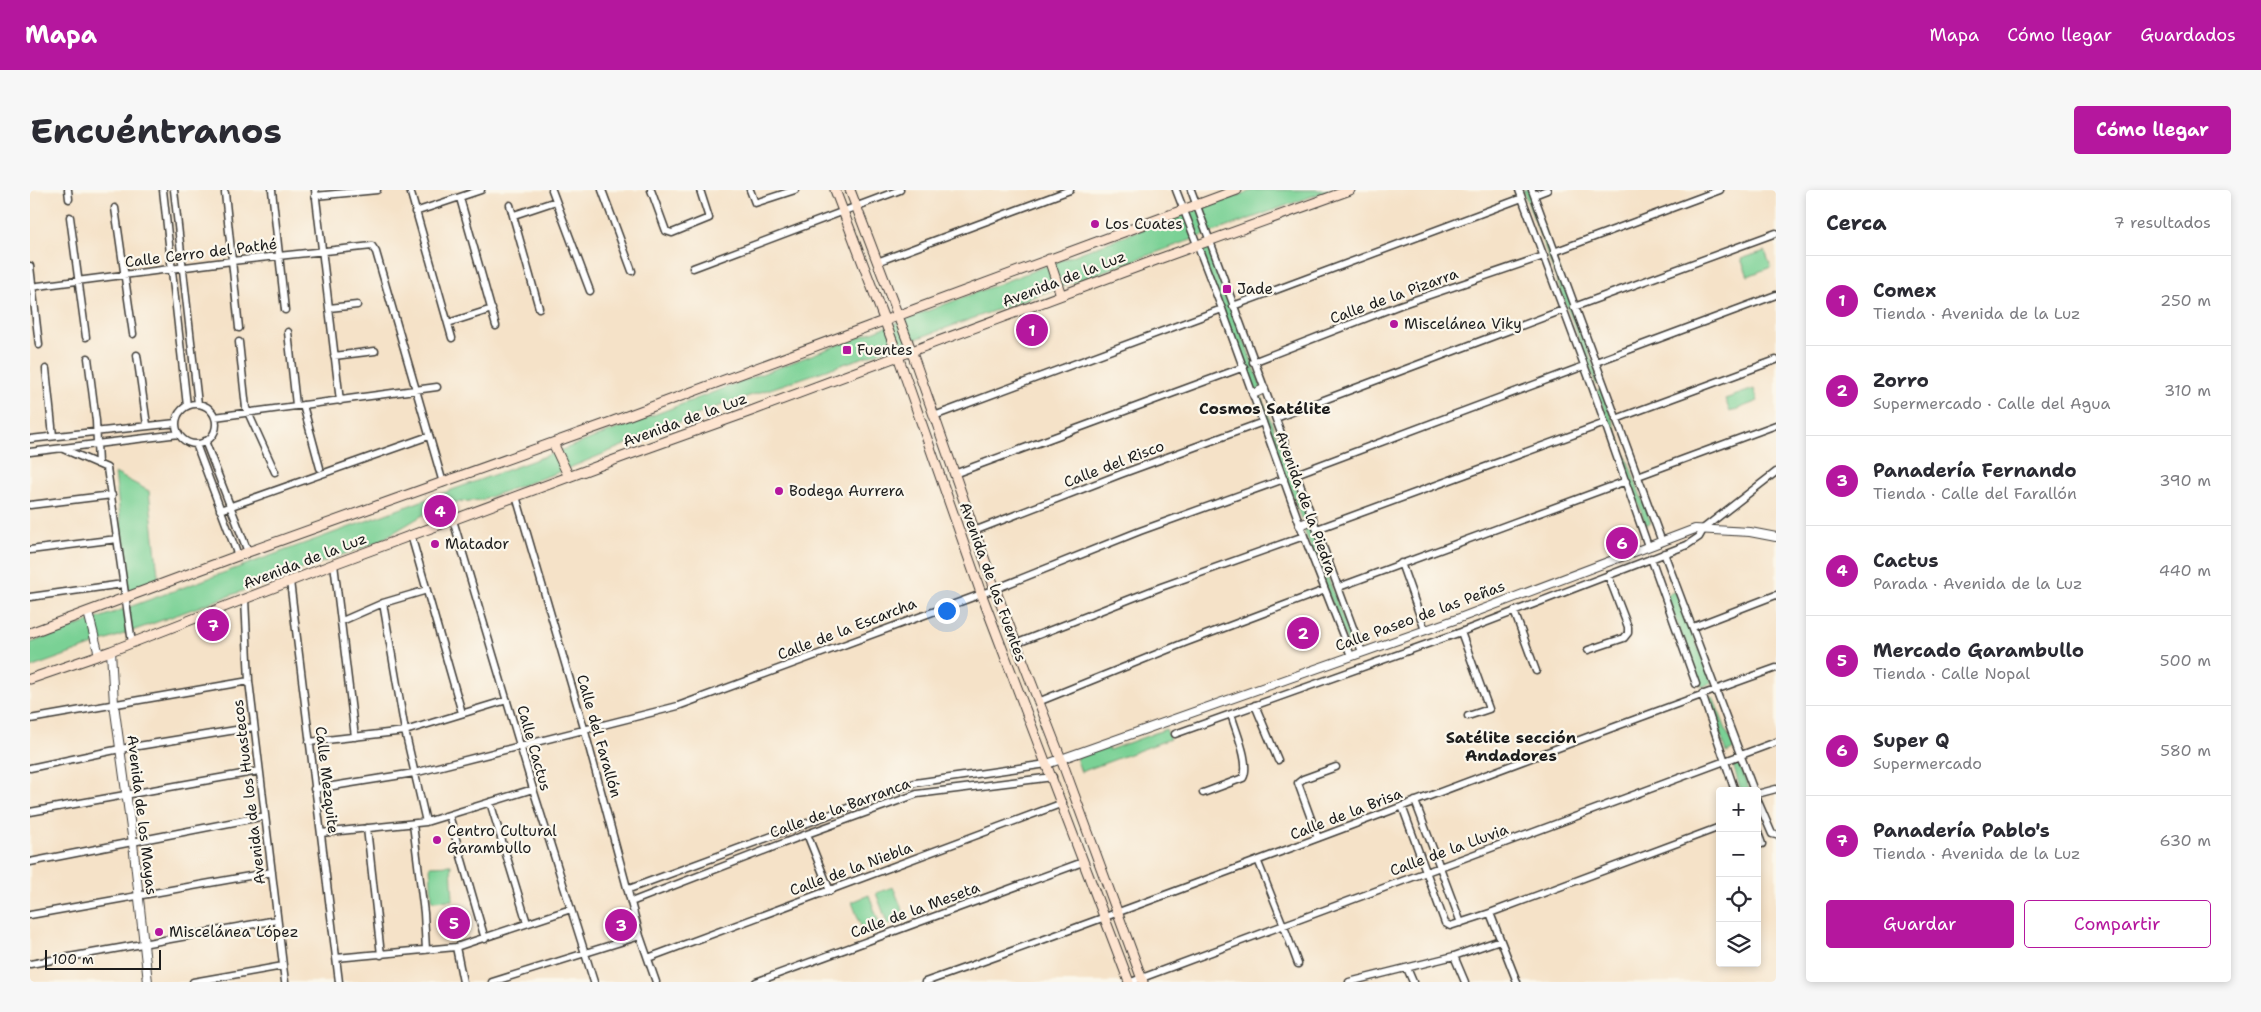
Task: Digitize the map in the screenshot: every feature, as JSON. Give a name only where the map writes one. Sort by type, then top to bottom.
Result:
[{"type":"main road","name":"Avenida de las Fuentes","points":[[835,190],[898,356],[981,593],[1130,982]]},
{"type":"main road","name":"Avenida de las Fuentes","points":[[850,190],[912,350],[994,589],[1061,759],[1116,914],[1142,980]]},
{"type":"main road","name":"Avenida de la Luz","points":[[30,634],[248,552],[553,443],[897,314],[1237,190]]},
{"type":"main road","name":"Avenida de la Luz","points":[[30,679],[111,651],[334,564],[516,496],[1350,190]]},
{"type":"main road","points":[[1049,259],[1061,295]]},
{"type":"main road","points":[[553,443],[569,477]]},
{"type":"street","points":[[68,190],[69,199]]},
{"type":"street","points":[[164,190],[187,406]]},
{"type":"street","points":[[174,190],[198,404]]},
{"type":"street","points":[[272,190],[285,310]]},
{"type":"street","points":[[340,401],[315,193],[377,190]]},
{"type":"street","points":[[410,190],[452,338]]},
{"type":"street","points":[[415,212],[481,190]]},
{"type":"street","points":[[552,190],[590,291]]},
{"type":"street","points":[[602,190],[632,271]]},
{"type":"street","points":[[651,190],[666,231],[672,233],[709,218],[700,190]]},
{"type":"street","points":[[750,190],[755,203],[795,190]]},
{"type":"street","points":[[693,268],[900,190]]},
{"type":"street","points":[[877,262],[1070,190]]},
{"type":"street","name":"Avenida de la Piedra","points":[[1176,190],[1244,367],[1304,536],[1351,656]]},
{"type":"street","name":"Avenida de la Piedra","points":[[1191,190],[1232,306],[1276,418],[1362,652]]},
{"type":"street","points":[[1519,190],[1593,388],[1648,546]]},
{"type":"street","points":[[1547,190],[1533,192],[1662,542]]},
{"type":"street","points":[[1554,252],[1720,190]]},
{"type":"street","points":[[224,193],[239,328]]},
{"type":"street","points":[[460,198],[496,326]]},
{"type":"street","points":[[1232,306],[1522,198]]},
{"type":"street","points":[[514,215],[556,201]]},
{"type":"street","points":[[510,205],[539,308]]},
{"type":"street","points":[[115,208],[133,334]]},
{"type":"street","points":[[70,217],[86,337]]},
{"type":"street","points":[[1574,307],[1776,233]]},
{"type":"street","name":"Calle Cerro del Pathé","points":[[31,286],[232,261],[322,253],[368,246],[375,249],[418,392]]},
{"type":"street","name":"Calle de la Pizarra","points":[[1253,362],[1400,305],[1544,256]]},
{"type":"street","points":[[30,266],[39,345]]},
{"type":"street","points":[[1596,362],[1776,295]]},
{"type":"street","points":[[328,308],[357,305]]},
{"type":"street","points":[[448,323],[492,309]]},
{"type":"street","points":[[934,416],[1222,309]]},
{"type":"street","points":[[1276,418],[1564,310]]},
{"type":"street","points":[[288,332],[300,405],[320,468]]},
{"type":"street","points":[[239,342],[246,408],[275,472]]},
{"type":"street","points":[[334,356],[375,351]]},
{"type":"street","points":[[137,354],[146,425]]},
{"type":"street","points":[[88,358],[97,431],[98,464]]},
{"type":"street","points":[[1616,419],[1776,360]]},
{"type":"street","points":[[1296,474],[1584,366]]},
{"type":"street","points":[[954,474],[1244,367]]},
{"type":"street","points":[[46,369],[53,436]]},
{"type":"street","points":[[1593,388],[1603,384]]},
{"type":"street","points":[[909,387],[920,385],[928,398]]},
{"type":"street","points":[[215,417],[250,414],[300,405],[418,392],[437,388]]},
{"type":"street","points":[[1253,394],[1264,389]]},
{"type":"street","points":[[418,392],[443,483]]},
{"type":"street","points":[[198,404],[205,406],[215,417],[216,426],[213,434],[206,441],[196,444],[187,441],[179,434],[176,423],[181,410],[187,406],[198,404]]},
{"type":"street","name":"Calle del Risco","points":[[974,531],[1263,422]]},
{"type":"street","points":[[30,439],[176,423]]},
{"type":"street","points":[[1317,530],[1605,423]]},
{"type":"street","points":[[1638,476],[1776,425]]},
{"type":"street","points":[[30,452],[179,434]]},
{"type":"street","points":[[220,510],[429,436]]},
{"type":"street","points":[[206,441],[248,552]]},
{"type":"street","points":[[196,444],[238,556]]},
{"type":"street","points":[[61,448],[107,468],[132,643]]},
{"type":"street","points":[[1704,528],[1776,472]]},
{"type":"street","name":"Calle de la Escarcha","points":[[314,789],[414,772],[678,706],[994,589],[1140,531],[1284,479]]},
{"type":"street","points":[[1339,587],[1626,481]]},
{"type":"street","points":[[30,505],[112,495]]},
{"type":"street","name":"Calle del Farallón","points":[[516,496],[584,728],[629,889],[640,936],[656,982]]},
{"type":"street","name":"Calle Cactus","points":[[453,520],[533,789],[594,982]]},
{"type":"street","points":[[1300,525],[1313,520]]},
{"type":"street","name":"Calle Paseo de las Peñas","points":[[1061,759],[1425,630],[1695,528],[1750,532],[1776,537]]},
{"type":"street","name":"Calle Paseo de las Peñas","points":[[1175,734],[1461,632],[1608,575],[1690,543],[1699,537],[1704,528]]},
{"type":"street","points":[[411,535],[462,713]]},
{"type":"street","points":[[1015,644],[1161,587],[1304,536]]},
{"type":"street","points":[[30,550],[117,539]]},
{"type":"street","points":[[1664,553],[1752,787]]},
{"type":"street","points":[[1650,558],[1696,684]]},
{"type":"street","points":[[334,564],[355,737]]},
{"type":"street","points":[[1401,564],[1425,630]]},
{"type":"street","points":[[1588,650],[1624,638],[1628,633],[1626,622],[1608,575]]},
{"type":"street","name":"Calle Mezquite","points":[[290,582],[339,982]]},
{"type":"street","points":[[30,597],[123,584]]},
{"type":"street","points":[[342,620],[383,603],[426,590]]},
{"type":"street","points":[[1038,702],[1184,643],[1325,590]]},
{"type":"street","points":[[1693,627],[1776,595]]},
{"type":"street","name":"Avenida de los Huastecos","points":[[244,599],[248,681],[285,982]]},
{"type":"street","points":[[383,603],[405,730],[426,822]]},
{"type":"street","points":[[1514,611],[1536,671]]},
{"type":"street","points":[[88,612],[100,655]]},
{"type":"street","points":[[1461,632],[1489,709],[1468,716]]},
{"type":"street","name":"Avenida de los Mayas","points":[[111,651],[114,704],[133,843],[148,982]]},
{"type":"street","name":"Calle de la Brisa","points":[[925,982],[1116,914],[1776,668]]},
{"type":"street","points":[[30,719],[248,681]]},
{"type":"street","points":[[1702,694],[1734,787]]},
{"type":"street","points":[[309,742],[405,730],[507,700]]},
{"type":"street","points":[[1255,705],[1278,760]]},
{"type":"street","points":[[1203,793],[1243,778],[1246,772],[1246,764],[1231,714]]},
{"type":"street","points":[[30,768],[254,726]]},
{"type":"street","name":"Calle de la Lluvia","points":[[1130,982],[1142,980],[1284,924],[1776,742]]},
{"type":"street","name":"Calle de la Barranca","points":[[629,889],[915,783],[1048,764],[1061,759]]},
{"type":"street","points":[[1318,838],[1298,783],[1302,779],[1336,767]]},
{"type":"street","points":[[30,812],[259,771]]},
{"type":"street","name":"Calle de la Barranca","points":[[631,902],[917,794],[1053,777],[1066,773]]},
{"type":"street","points":[[321,834],[426,822],[533,789]]},
{"type":"street","points":[[1761,793],[1776,789]]},
{"type":"street","points":[[1415,801],[1461,923]]},
{"type":"street","points":[[490,802],[527,924]]},
{"type":"street","name":"Calle de la Niebla","points":[[648,958],[1063,803]]},
{"type":"street","points":[[1402,806],[1448,925],[1461,923],[1490,913],[1716,828]]},
{"type":"street","points":[[449,814],[486,938]]},
{"type":"street","points":[[1761,815],[1772,834],[1776,835]]},
{"type":"street","points":[[30,862],[265,816]]},
{"type":"street","points":[[413,824],[424,914],[426,950]]},
{"type":"street","points":[[367,828],[381,955]]},
{"type":"street","points":[[1758,832],[1762,844]]},
{"type":"street","points":[[807,834],[830,891]]},
{"type":"street","points":[[1258,861],[1298,964]]},
{"type":"street","name":"Calle de la Meseta","points":[[756,982],[1083,862]]},
{"type":"street","points":[[30,915],[272,872]]},
{"type":"street","points":[[336,958],[456,947],[571,909]]},
{"type":"street","points":[[1490,913],[1517,982]]},
{"type":"street","points":[[30,964],[278,920]]},
{"type":"street","points":[[492,982],[640,936]]},
{"type":"street","points":[[1350,982],[1454,956],[1500,940]]},
{"type":"street","points":[[456,947],[463,982]]},
{"type":"street","points":[[1454,956],[1465,982]]},
{"type":"street","points":[[193,982],[283,966]]},
{"type":"street","points":[[1407,968],[1412,982]]},
{"type":"green space","points":[[1254,190],[1330,190],[885,350],[714,408],[562,471],[481,500],[449,503],[433,509],[378,542],[30,668],[30,643],[551,454],[1172,218]]},
{"type":"green space","points":[[1523,190],[1530,190],[1600,383],[1596,385]]},
{"type":"green space","points":[[1210,246],[1262,389],[1253,393],[1200,249]]},
{"type":"green space","points":[[1765,251],[1771,267],[1748,276],[1741,259]]},
{"type":"green space","points":[[1601,389],[1651,523],[1646,525],[1597,391]]},
{"type":"green space","points":[[1754,389],[1758,401],[1730,412],[1725,399]]},
{"type":"green space","points":[[1262,397],[1307,517],[1301,519],[1257,399]]},
{"type":"green space","points":[[115,473],[149,491],[159,584],[129,596]]},
{"type":"green space","points":[[1310,528],[1352,643],[1348,645],[1304,530]]},
{"type":"green space","points":[[1676,591],[1712,683],[1702,687],[1666,595]]},
{"type":"green space","points":[[1713,697],[1734,749],[1727,753],[1708,699]]},
{"type":"green space","points":[[1166,729],[1170,739],[1081,772],[1076,758],[1107,746],[1109,750]]},
{"type":"green space","points":[[1739,763],[1748,787],[1740,787],[1733,765]]},
{"type":"green space","points":[[451,865],[453,900],[432,901],[430,866]]},
{"type":"green space","points":[[893,887],[906,918],[888,925],[876,893]]},
{"type":"green space","points":[[869,895],[881,928],[864,934],[852,902]]},
{"type":"place","name":"Los Cuates","points":[[1095,224]]},
{"type":"place","name":"Jade","points":[[1227,289]]},
{"type":"place","name":"Miscelánea Viky","points":[[1394,324]]},
{"type":"place","name":"Comex","points":[[1032,330]]},
{"type":"place","name":"Fuentes","points":[[847,350]]},
{"type":"place","name":"Bodega Aurrera","points":[[779,491]]},
{"type":"place","name":"Cactus","points":[[440,511]]},
{"type":"place","name":"Super Q","points":[[1622,543]]},
{"type":"place","name":"Matador","points":[[435,544]]},
{"type":"place","name":"Panadería Pablo's","points":[[213,625]]},
{"type":"place","name":"Zorro","points":[[1303,633]]},
{"type":"place","name":"Centro Cultural Garambullo","points":[[437,840]]},
{"type":"place","name":"Mercado Garambullo","points":[[454,923]]},
{"type":"place","name":"Panadería Fernando","points":[[621,925]]},
{"type":"place","name":"Miscelánea López","points":[[159,932]]},
{"type":"district","name":"Cosmos Satélite","points":[[1265,408]]},
{"type":"district","name":"Satélite sección Andadores","points":[[1511,746]]}]
